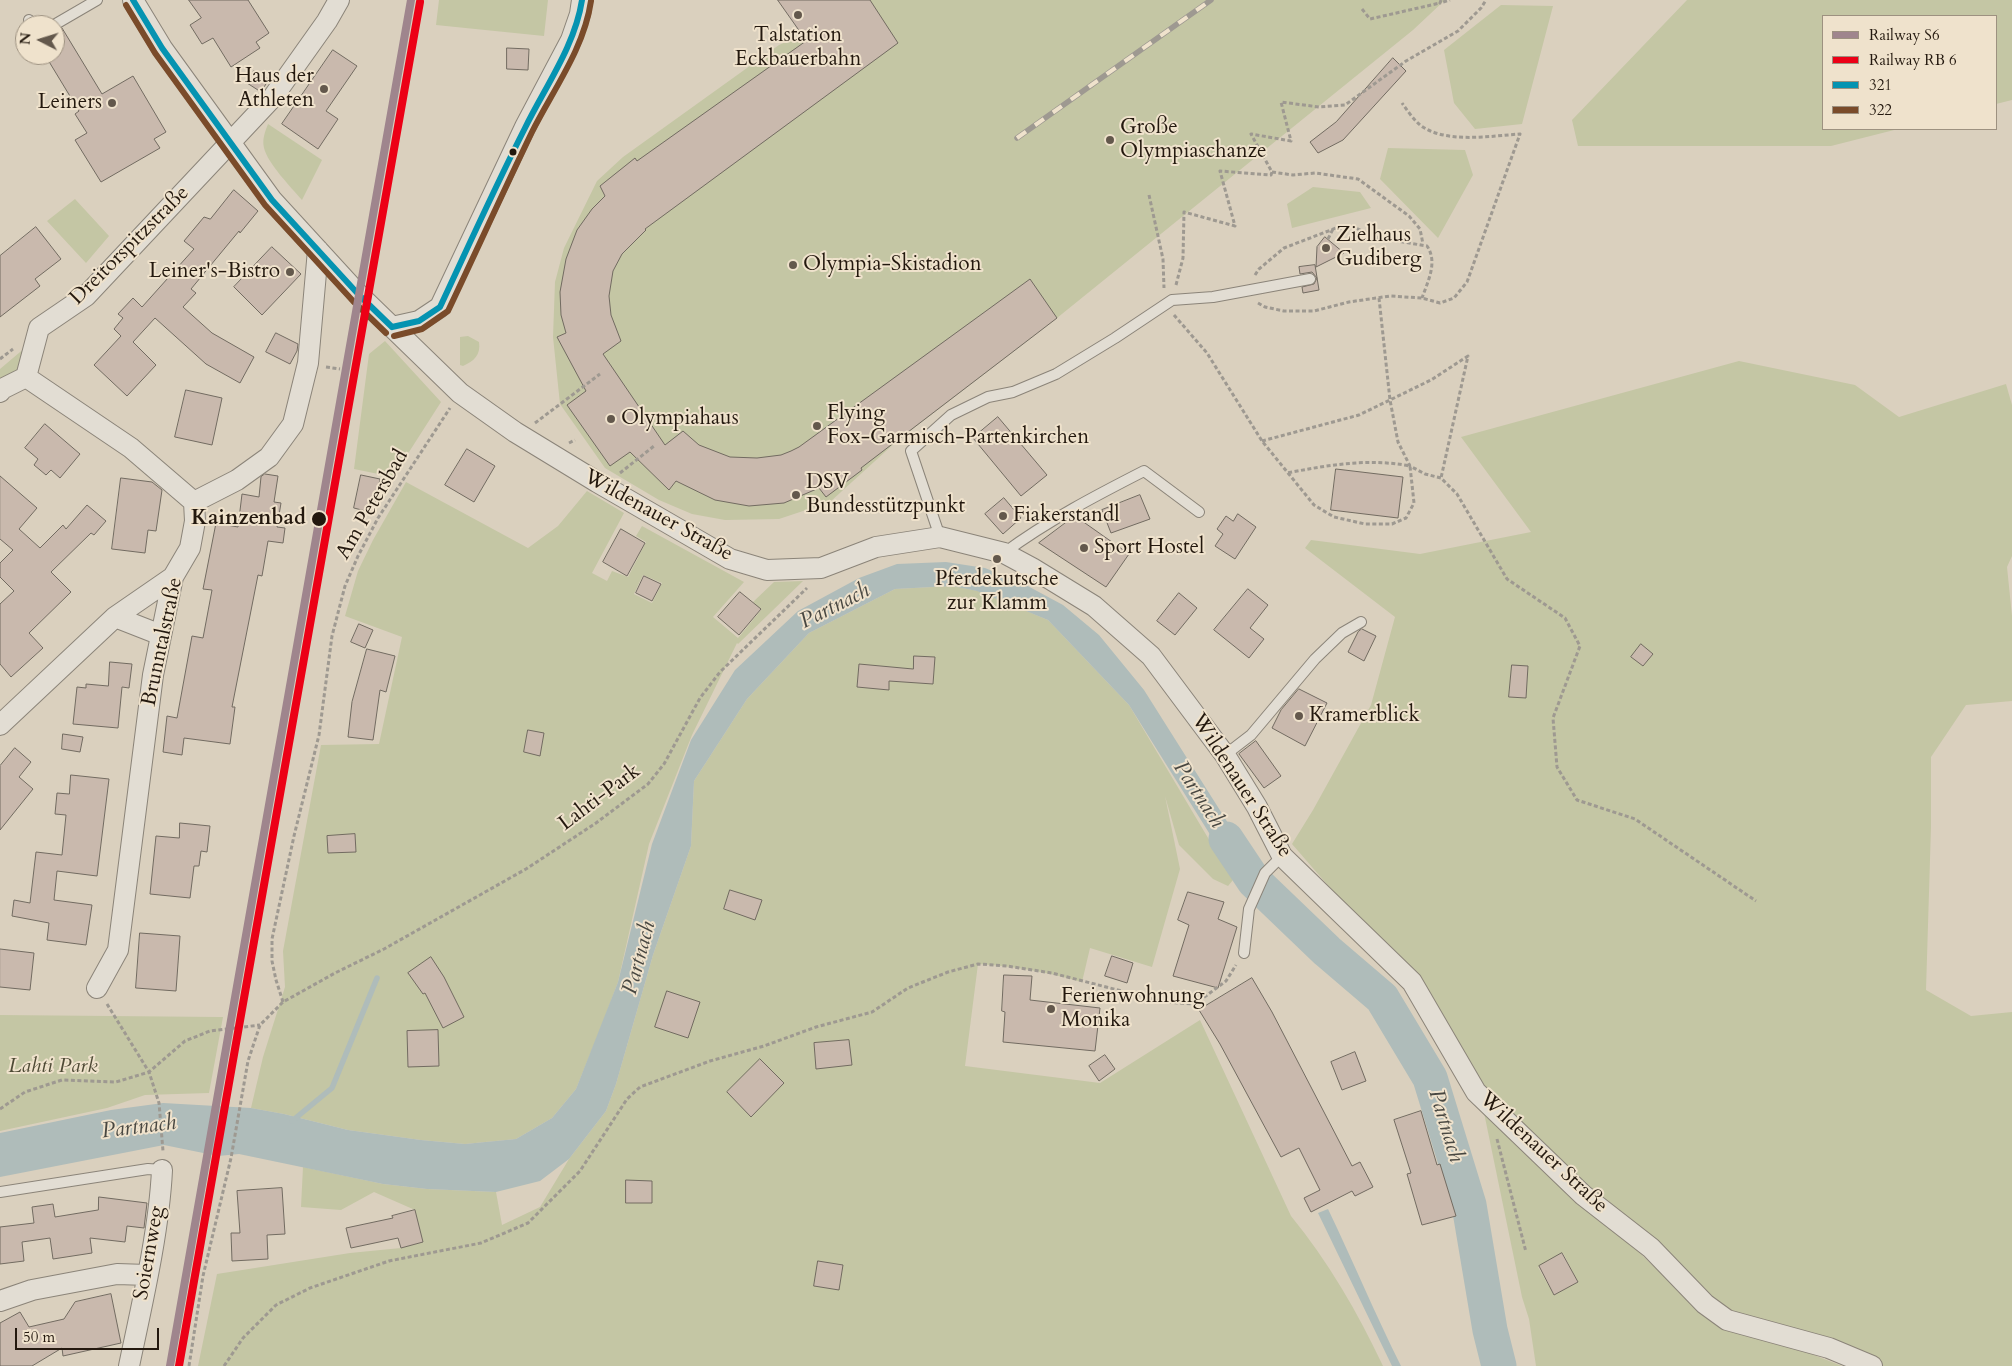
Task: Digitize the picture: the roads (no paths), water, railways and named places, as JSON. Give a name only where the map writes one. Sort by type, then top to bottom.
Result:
[{"type":"street","name":"Wildenauer Straße","points":[[133,0],[162,48],[272,200],[359,295],[460,393],[520,435],[730,559],[767,570],[821,568],[876,548],[940,536],[1004,553],[1094,606],[1151,656],[1225,755],[1257,807],[1282,856],[1412,982],[1476,1092],[1583,1195],[1651,1248],[1705,1304],[1727,1320],[1829,1348],[1872,1366]]},
{"type":"street","name":"Dreitorspitzstraße","points":[[26,377],[39,328],[86,296],[273,97],[327,21],[339,0]]},
{"type":"street","points":[[392,327],[419,321],[440,307],[490,189],[571,40],[580,14],[582,0]]},
{"type":"street","points":[[1,390],[26,377],[131,448],[194,502],[237,480],[269,457],[293,424],[308,363],[318,250]]},
{"type":"street","name":"Brunntalstraße","points":[[97,988],[118,950],[153,675],[173,577],[190,548],[195,521],[194,502]]},
{"type":"street","points":[[0,724],[115,617],[173,577]]},
{"type":"street","points":[[115,617],[161,635]]},
{"type":"street","name":"Soiernweg","points":[[129,1366],[161,1192],[162,1170]]},
{"type":"street","points":[[0,1301],[32,1290],[117,1274],[147,1274]]},
{"type":"lane","points":[[65,19],[97,0]]},
{"type":"lane","points":[[940,536],[911,451],[951,415],[988,397],[1013,392],[1056,374],[1116,338],[1168,302],[1213,298],[1310,279]]},
{"type":"lane","points":[[1004,553],[1017,543],[1092,499],[1144,471],[1198,512]]},
{"type":"lane","points":[[1225,755],[1251,735],[1315,659],[1342,633],[1361,622]]},
{"type":"lane","points":[[1244,953],[1249,908],[1265,873],[1282,856]]},
{"type":"lane","points":[[0,1192],[148,1168],[162,1170]]},
{"type":"water","points":[[946,562],[985,568],[1024,584],[1063,605],[1099,635],[1144,690],[1257,869],[1246,892],[1129,705],[1048,620],[977,591],[952,586],[895,589],[809,633],[747,699],[694,781],[691,846],[653,955],[616,1084],[606,1111],[569,1159],[540,1181],[496,1192],[427,1189],[383,1184],[239,1154],[218,1156],[164,1145],[0,1177],[0,1133],[111,1110],[163,1103],[251,1108],[348,1130],[465,1144],[516,1139],[552,1118],[576,1089],[618,982],[652,844],[691,740],[735,670],[798,611],[859,578],[897,564]]},
{"type":"water","points":[[1328,1209],[1401,1366],[1392,1366],[1318,1213]]},
{"type":"waterway","name":"Partnach","points":[[1226,839],[1254,881],[1327,951],[1382,998],[1430,1078],[1469,1205],[1490,1330],[1499,1366]]},
{"type":"waterway","points":[[292,1121],[332,1088],[377,978]]},
{"type":"railway","points":[[1017,138],[1211,0]]},
{"type":"rail line","name":"S6","points":[[170,1366],[411,0]]},
{"type":"place","name":"Talstation Eckbauerbahn","points":[[798,15]]},
{"type":"place","name":"Haus der Athleten","points":[[324,89]]},
{"type":"place","name":"Leiners","points":[[112,103]]},
{"type":"place","name":"Große Olympiaschanze","points":[[1110,140]]},
{"type":"place","name":"Zielhaus Gudiberg","points":[[1326,248]]},
{"type":"place","name":"Olympia-Skistadion","points":[[793,265]]},
{"type":"place","name":"Leiner's-Bistro","points":[[290,272]]},
{"type":"place","name":"Olympiahaus","points":[[611,419]]},
{"type":"place","name":"Flying Fox-Garmisch-Partenkirchen","points":[[817,426]]},
{"type":"place","name":"DSV Bundesstützpunkt","points":[[796,495]]},
{"type":"place","name":"Fiakerstandl","points":[[1003,516]]},
{"type":"place","name":"Kainzenbad","points":[[319,519]]},
{"type":"place","name":"Sport Hostel","points":[[1084,548]]},
{"type":"place","name":"Pferdekutsche zur Klamm","points":[[997,559]]},
{"type":"place","name":"Kramerblick","points":[[1299,716]]},
{"type":"place","name":"Ferienwohnung Monika","points":[[1051,1009]]},
{"type":"park label","name":"Lahti Park","points":[[53,1067]]}]
